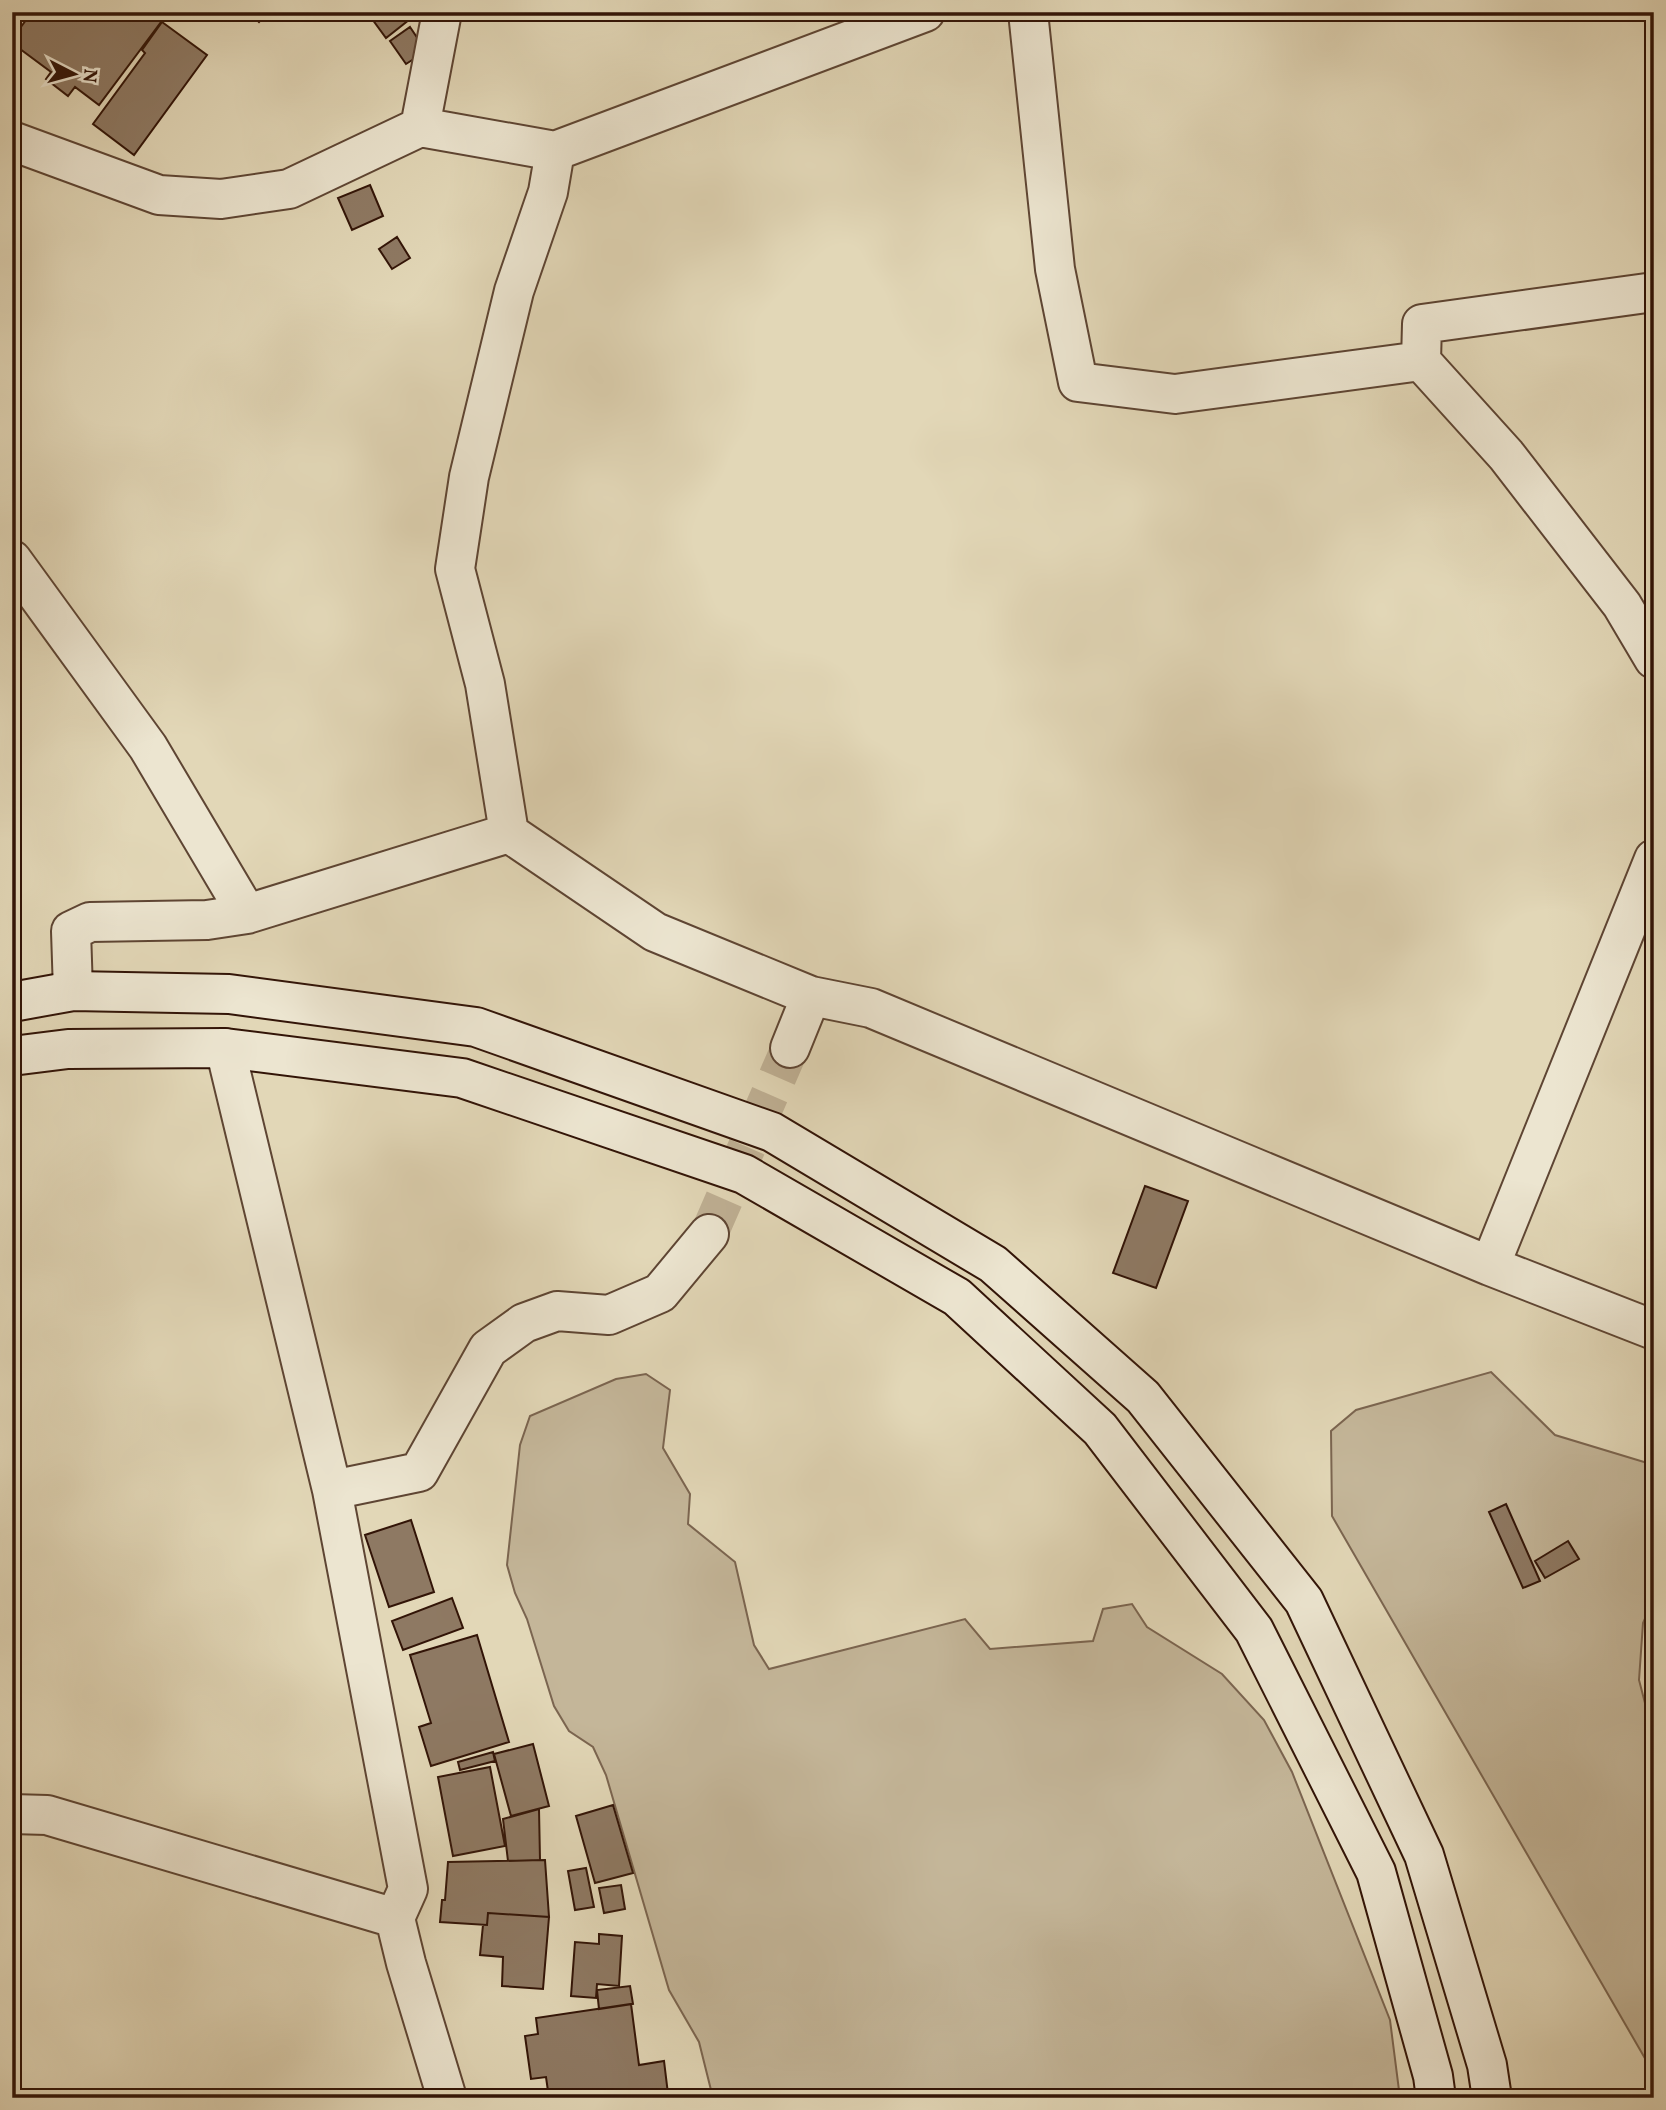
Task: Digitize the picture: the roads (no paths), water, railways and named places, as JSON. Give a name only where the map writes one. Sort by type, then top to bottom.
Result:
[{"type":"street","points":[[420,127],[442,12]]},
{"type":"street","points":[[12,141],[159,195],[221,198],[289,189],[420,127],[555,151],[925,12]]},
{"type":"street","points":[[1028,12],[1055,269],[1078,382],[1175,394],[1421,361]]},
{"type":"street","points":[[555,151],[548,192],[514,292],[475,451],[455,569],[485,684],[509,833],[656,932],[811,996],[871,1008],[1490,1266],[1654,1330]]},
{"type":"street","points":[[1654,292],[1422,324],[1421,361],[1506,455],[1622,605],[1654,659]]},
{"type":"street","points":[[12,560],[148,747],[247,914]]},
{"type":"street","points":[[73,991],[71,931],[90,922],[207,920],[247,914],[509,833]]},
{"type":"street","points":[[1490,1266],[1654,859]]},
{"type":"street","points":[[12,1002],[73,991],[229,994],[476,1027],[772,1132],[993,1264],[1143,1397],[1304,1601],[1424,1855],[1487,2065],[1492,2098]]},
{"type":"street","points":[[790,1048],[811,996]]},
{"type":"street","points":[[225,1048],[332,1490],[408,1889],[395,1918],[447,2098]]},
{"type":"street","points":[[12,1056],[68,1049],[225,1048],[462,1078],[744,1174],[957,1297],[1100,1429],[1254,1630],[1376,1872],[1433,2076],[1436,2098]]},
{"type":"street","points":[[332,1490],[419,1472],[488,1349],[524,1323],[557,1311],[609,1315],[660,1293],[709,1234]]},
{"type":"street","points":[[12,1814],[47,1815],[395,1918]]},
{"type":"tunnel","points":[[709,1234],[790,1048]]}]
